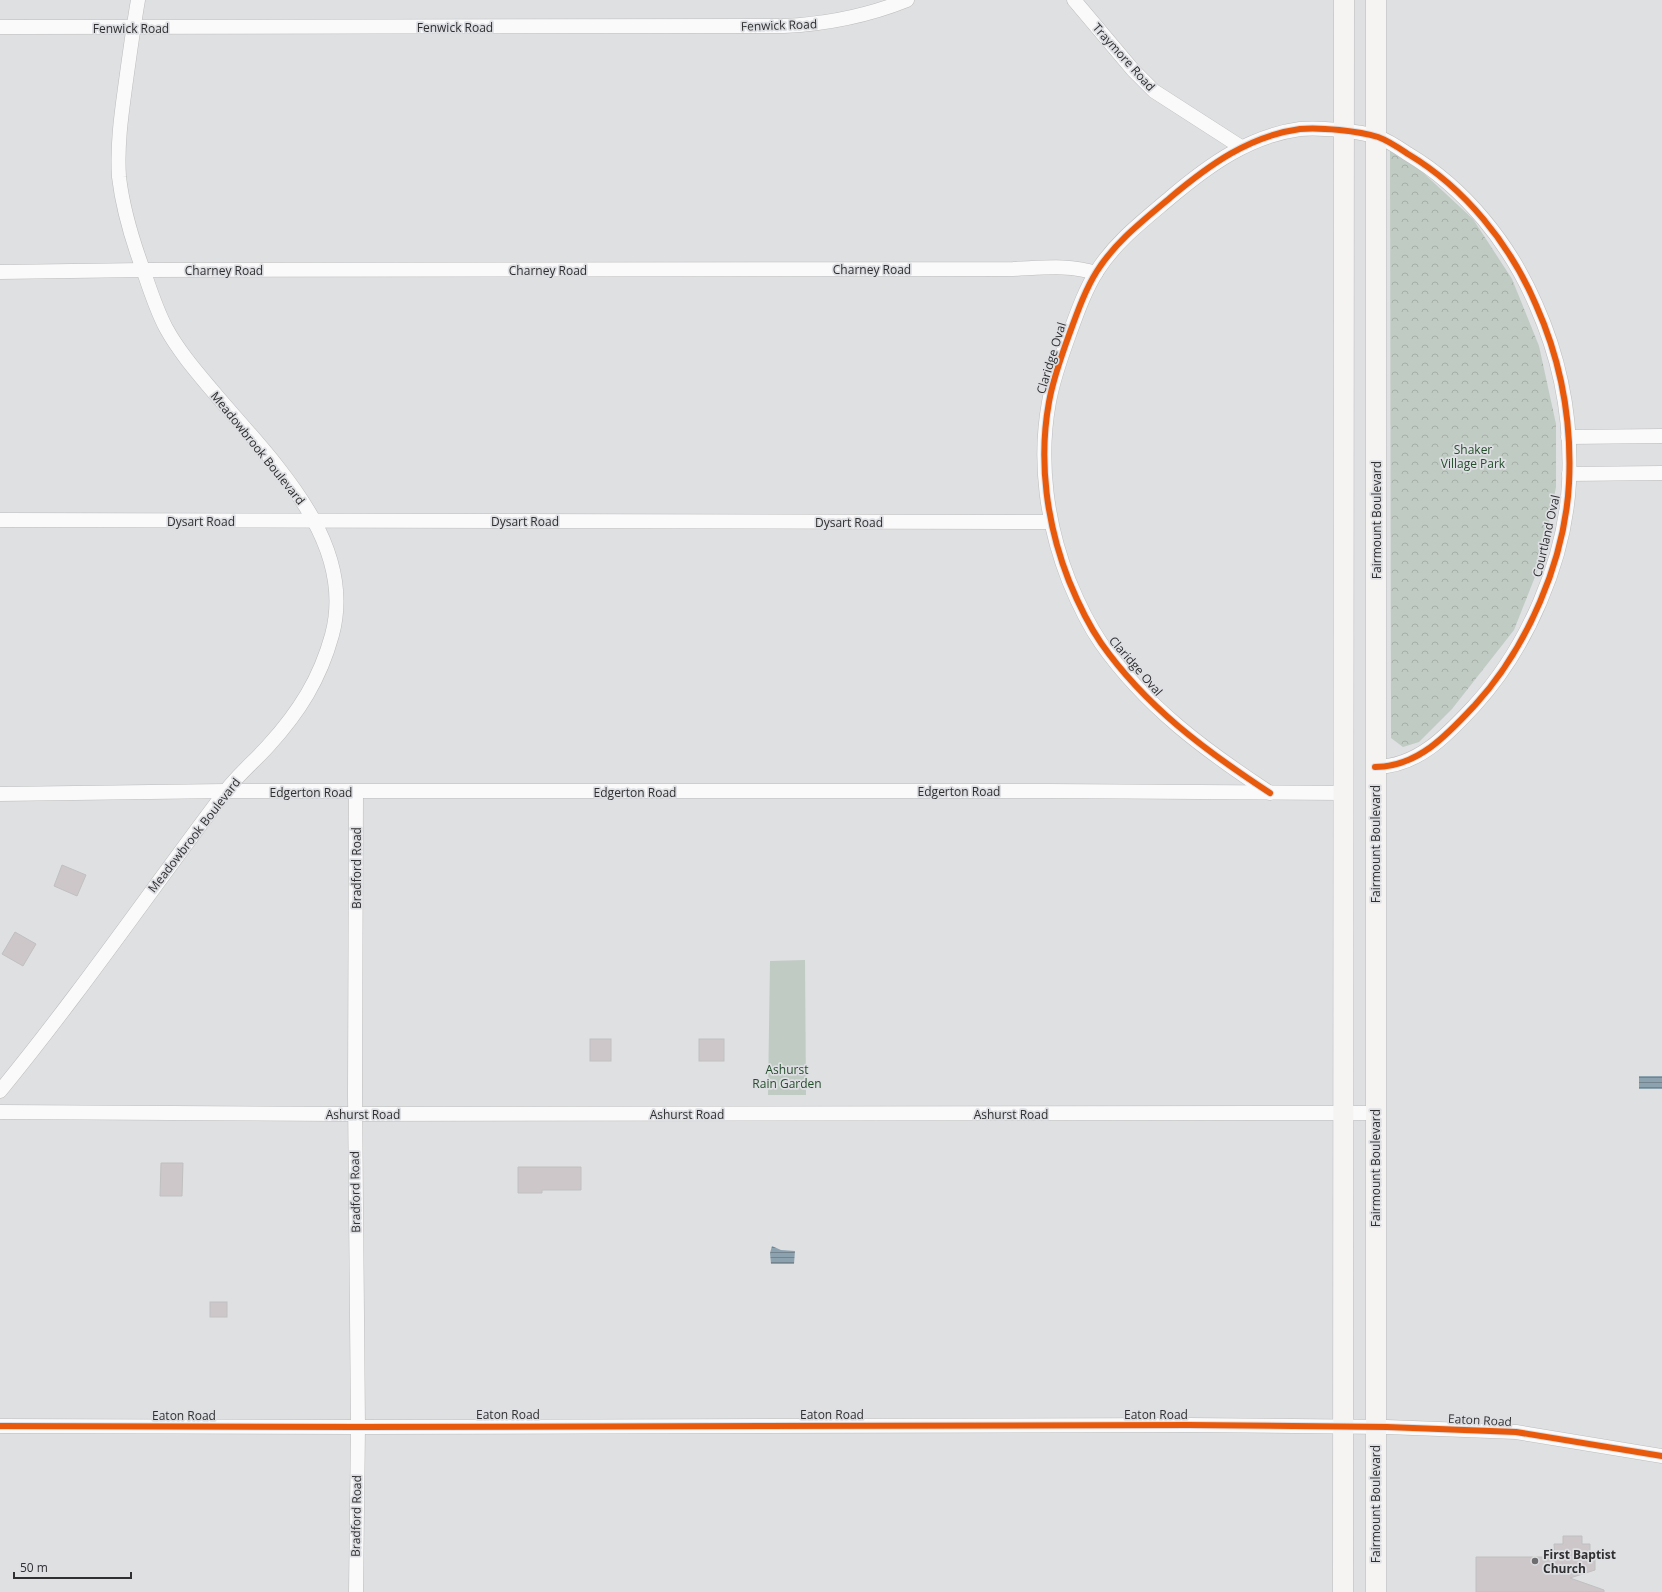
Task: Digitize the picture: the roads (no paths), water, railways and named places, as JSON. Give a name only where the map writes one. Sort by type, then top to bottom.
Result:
[{"type":"main road","points":[[1343,1592],[1344,0]]},
{"type":"main road","name":"Fairmount Boulevard","points":[[1376,0],[1376,1592]]},
{"type":"street","name":"Meadowbrook Boulevard","points":[[0,1091],[44,1036],[225,791],[270,744],[298,710],[313,685],[324,659],[332,634],[336,611],[336,588],[326,544],[315,521],[289,483],[189,363],[167,329],[131,238],[119,175],[119,133],[138,0]]},
{"type":"street","name":"Fenwick Road","points":[[0,27],[784,26],[826,23],[847,19],[884,9],[907,0]]},
{"type":"street","name":"Traymore Road","points":[[1074,0],[1133,70],[1154,91],[1241,147]]},
{"type":"street","name":"Claridge Oval","points":[[1270,793],[1202,747],[1153,703],[1120,669],[1098,639],[1080,607],[1060,556],[1050,522],[1045,437],[1050,400],[1060,360],[1074,321],[1096,273],[1124,238],[1142,221],[1193,179],[1241,147],[1267,137],[1292,130],[1315,128],[1376,136]]},
{"type":"street","name":"Courtland Oval","points":[[1375,767],[1394,766],[1408,762],[1421,755],[1434,745],[1480,700],[1510,658],[1532,620],[1549,577],[1563,525],[1569,474],[1565,403],[1552,348],[1537,306],[1511,257],[1472,207],[1443,178],[1415,158],[1376,136]]},
{"type":"street","name":"Charney Road","points":[[0,272],[143,270],[1065,268],[1096,273]]},
{"type":"street","points":[[1568,437],[1662,436]]},
{"type":"street","points":[[1569,474],[1662,473]]},
{"type":"street","name":"Dysart Road","points":[[0,520],[1050,522]]},
{"type":"street","name":"Edgerton Road","points":[[0,794],[225,791],[1056,791],[1270,793]]},
{"type":"street","name":"Bradford Road","points":[[356,792],[355,1114],[358,1427],[356,1592]]},
{"type":"street","points":[[1270,793],[1343,793]]},
{"type":"street","name":"Ashurst Road","points":[[0,1112],[355,1114],[1375,1113]]},
{"type":"street","name":"Eaton Road","points":[[0,1426],[1343,1426],[1516,1432],[1662,1456]]},
{"type":"water","points":[[1639,1076],[1662,1076],[1662,1089],[1639,1089]]},
{"type":"water","points":[[772,1246],[781,1250],[795,1251],[794,1264],[771,1264],[770,1253]]},
{"type":"place","name":"First Baptist Church","points":[[1535,1561]]},
{"type":"park label","name":"Shaker Village Park","points":[[1473,456]]},
{"type":"park label","name":"Ashurst Rain Garden","points":[[787,1076]]}]
